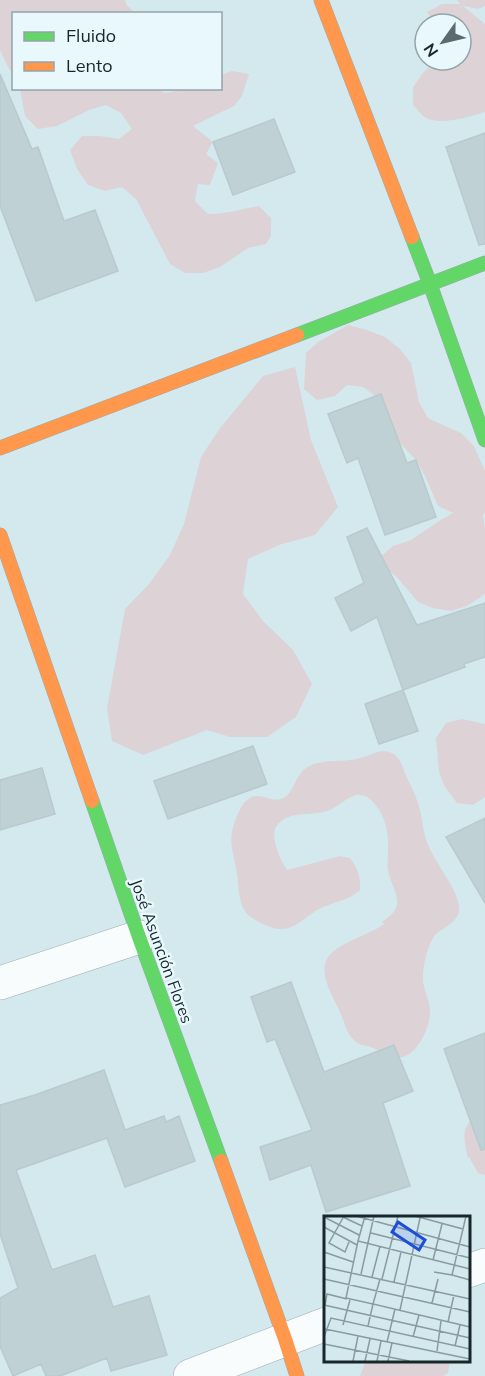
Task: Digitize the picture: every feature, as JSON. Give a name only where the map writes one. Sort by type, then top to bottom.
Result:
[{"type":"street","points":[[321,0],[430,284],[485,440]]},
{"type":"street","points":[[0,448],[485,263]]},
{"type":"street","name":"José Asunción Flores","points":[[0,536],[139,937],[297,1376]]},
{"type":"street","points":[[0,983],[139,937]]},
{"type":"street","points":[[470,1270],[485,1265]]},
{"type":"street","points":[[190,1376],[324,1325]]},
{"type":"shaded area","points":[[0,0],[125,0],[134,12],[12,12],[12,73],[0,50]]},
{"type":"shaded area","points":[[457,0],[485,0],[485,6],[478,9],[463,6],[470,12],[427,12],[442,4],[460,4]]},
{"type":"shaded area","points":[[473,14],[485,24],[485,112],[444,121],[436,121],[423,116],[413,105],[413,87],[423,73],[473,72]]},
{"type":"shaded area","points":[[232,71],[249,74],[242,96],[234,106],[193,126],[213,142],[206,154],[218,163],[210,185],[198,184],[195,201],[208,214],[259,206],[271,218],[271,236],[266,244],[248,248],[220,267],[203,273],[185,273],[170,264],[136,199],[122,187],[105,191],[88,185],[77,169],[70,150],[82,136],[119,139],[132,129],[121,113],[106,105],[89,110],[57,126],[38,129],[25,116],[20,90],[161,90],[165,93],[180,90],[222,90],[222,75]]},
{"type":"shaded area","points":[[348,325],[385,337],[400,349],[411,363],[419,402],[428,418],[461,433],[474,446],[485,471],[485,513],[483,515],[485,594],[467,606],[451,611],[433,608],[418,602],[389,571],[380,557],[393,546],[411,540],[453,513],[438,506],[425,476],[416,460],[399,442],[394,427],[378,398],[363,387],[347,385],[335,396],[317,400],[304,389],[306,353],[318,342]]},
{"type":"shaded area","points":[[295,367],[311,440],[338,507],[315,535],[279,545],[248,559],[243,594],[263,621],[293,650],[312,684],[296,717],[267,737],[230,737],[207,730],[143,755],[112,741],[107,708],[125,609],[149,584],[170,555],[184,524],[201,457],[220,428],[263,376]]},
{"type":"shaded area","points":[[462,719],[485,724],[485,797],[473,805],[457,803],[445,787],[439,772],[436,738],[446,723]]},
{"type":"shaded area","points":[[381,751],[394,754],[401,763],[418,803],[429,847],[453,888],[459,905],[458,916],[436,934],[427,954],[423,982],[430,1013],[425,1032],[414,1050],[399,1058],[391,1057],[353,1039],[328,987],[325,973],[327,959],[331,953],[384,924],[382,922],[390,916],[397,905],[396,893],[388,871],[387,831],[377,806],[366,797],[356,795],[325,812],[287,817],[276,827],[275,843],[287,870],[340,856],[350,858],[357,869],[360,881],[360,890],[355,894],[319,909],[290,928],[265,925],[244,910],[231,841],[237,817],[248,799],[258,796],[281,799],[288,794],[302,771],[311,765],[362,758]]},
{"type":"shaded area","points":[[485,1107],[485,1175],[478,1173],[468,1158],[465,1134],[468,1124]]},
{"type":"shaded area","points":[[366,1361],[450,1361],[448,1373],[443,1376],[360,1376]]},
{"type":"building","points":[[0,74],[32,149],[38,147],[64,221],[95,210],[118,271],[36,301],[0,206]]},
{"type":"building","points":[[274,119],[295,172],[233,195],[213,142]]},
{"type":"building","points":[[485,133],[485,244],[479,245],[446,147]]},
{"type":"building","points":[[381,394],[407,463],[416,460],[436,517],[385,535],[358,458],[347,463],[328,414]]},
{"type":"building","points":[[367,528],[417,625],[485,603],[485,657],[464,664],[465,667],[403,690],[377,617],[351,631],[335,598],[364,583],[347,537]]},
{"type":"building","points":[[403,690],[418,731],[379,744],[365,704]]},
{"type":"building","points":[[253,746],[267,784],[168,819],[154,781]]},
{"type":"building","points":[[42,768],[55,814],[0,830],[0,780]]},
{"type":"building","points":[[485,818],[485,903],[446,837]]},
{"type":"building","points":[[291,982],[324,1072],[394,1045],[413,1091],[383,1103],[410,1186],[326,1212],[311,1165],[270,1180],[260,1147],[312,1130],[275,1039],[267,1042],[251,997]]},
{"type":"building","points":[[485,1033],[485,1149],[481,1150],[444,1049]]},
{"type":"building","points":[[104,1070],[125,1130],[164,1116],[166,1122],[179,1116],[195,1161],[125,1187],[107,1138],[16,1170],[52,1270],[95,1255],[113,1307],[149,1296],[167,1355],[111,1371],[107,1358],[60,1376],[46,1376],[41,1364],[13,1376],[0,1346],[0,1298],[18,1288],[0,1234],[0,1105]]},
{"type":"traffic: fast","points":[[412,237],[485,440]]},
{"type":"traffic: fast","points":[[297,335],[485,263]]},
{"type":"traffic: fast","points":[[92,801],[221,1161]]},
{"type":"traffic: slow","points":[[321,0],[412,237]]},
{"type":"traffic: slow","points":[[0,448],[297,335]]},
{"type":"traffic: slow","points":[[0,535],[92,801]]},
{"type":"traffic: slow","points":[[221,1161],[297,1376]]}]
